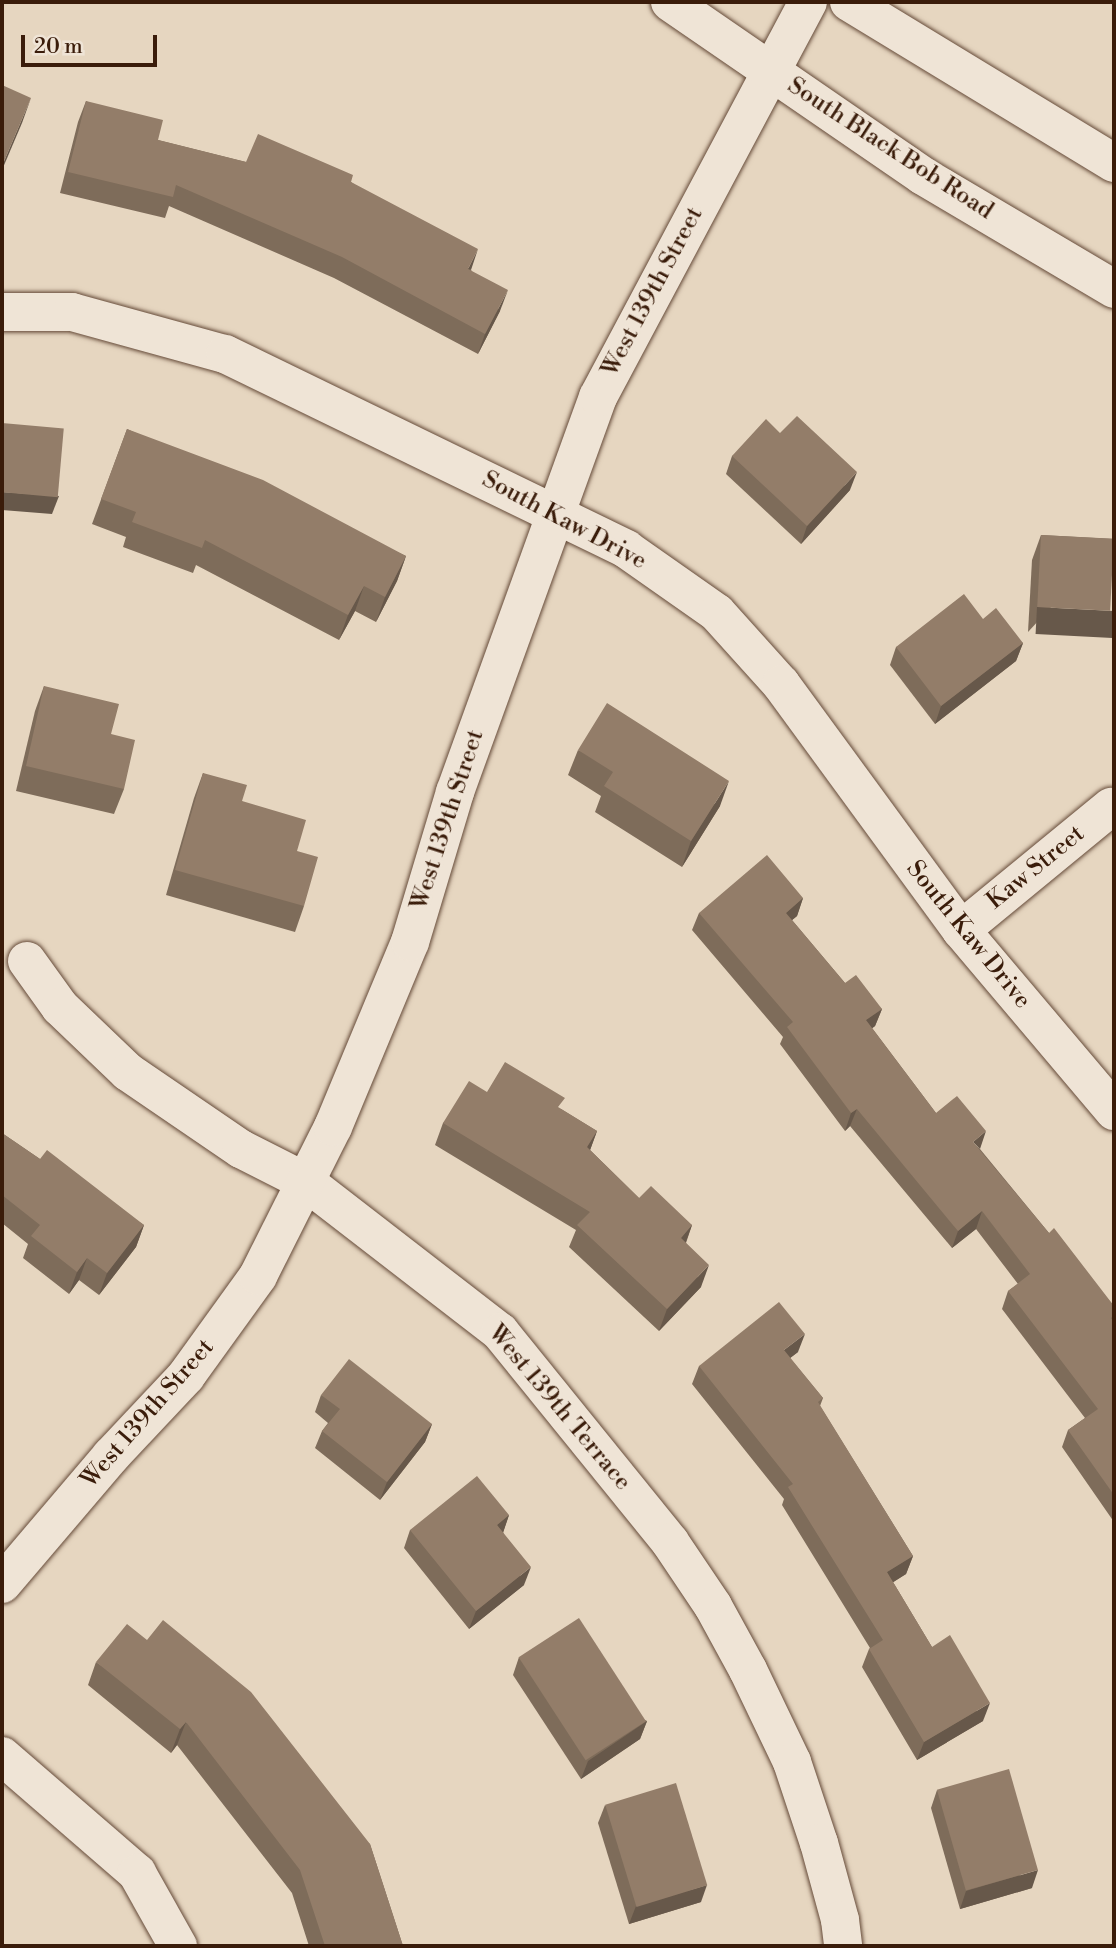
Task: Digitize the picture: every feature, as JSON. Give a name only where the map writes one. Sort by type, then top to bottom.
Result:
[{"type":"street","name":"South Black Bob Road","points":[[670,2],[923,176],[1114,289]]},
{"type":"street","name":"West 139th Street","points":[[2,1584],[111,1456],[186,1376],[258,1276],[306,1182],[333,1127],[410,942],[455,792],[554,512],[598,397],[807,2]]},
{"type":"street","points":[[849,2],[1114,163]]},
{"type":"street","points":[[1062,258],[1114,271]]},
{"type":"street","name":"South Kaw Drive","points":[[2,312],[72,312],[225,354],[626,549],[717,613],[781,684],[961,930],[1114,1111]]},
{"type":"street","name":"Kaw Street","points":[[961,930],[1111,807]]},
{"type":"street","name":"West 139th Terrace","points":[[27,961],[60,1007],[128,1072],[241,1149],[306,1182],[500,1332],[670,1542],[713,1606],[748,1670],[792,1762],[819,1843],[840,1920],[843,1946]]},
{"type":"street","points":[[2,1756],[137,1873],[178,1946]]},
{"type":"building","points":[[2,85],[31,98],[2,166]]},
{"type":"building","points":[[86,101],[163,120],[158,140],[246,162],[258,134],[353,175],[351,182],[478,249],[468,269],[508,290],[485,334],[342,257],[176,185],[173,197],[68,172]]},
{"type":"building","points":[[797,416],[857,472],[807,526],[732,456],[766,419],[780,433]]},
{"type":"building","points":[[2,423],[64,428],[58,497],[2,492]]},
{"type":"building","points":[[127,429],[263,480],[406,556],[385,597],[364,586],[348,615],[205,540],[202,548],[132,522],[136,512],[101,499]]},
{"type":"building","points":[[1041,535],[1114,539],[1110,611],[1037,607]]},
{"type":"building","points":[[964,594],[983,619],[996,608],[1023,643],[941,706],[896,647]]},
{"type":"building","points":[[44,686],[119,704],[111,734],[135,740],[124,789],[26,766]]},
{"type":"building","points":[[607,703],[729,781],[691,841],[604,786],[613,772],[578,750]]},
{"type":"building","points":[[203,773],[247,785],[242,801],[306,820],[297,851],[318,857],[304,906],[175,870]]},
{"type":"building","points":[[767,855],[803,898],[786,913],[845,983],[856,975],[882,1009],[866,1020],[936,1113],[957,1096],[986,1131],[973,1142],[1049,1233],[1054,1228],[1114,1306],[1114,1315],[1111,1318],[1114,1323],[1114,1495],[1068,1430],[1098,1409],[1008,1291],[1030,1274],[982,1211],[958,1231],[857,1109],[851,1113],[787,1027],[793,1022],[699,913]]},
{"type":"building","points":[[505,1062],[565,1098],[558,1107],[597,1131],[587,1147],[639,1198],[651,1186],[692,1225],[681,1238],[709,1265],[667,1309],[577,1225],[590,1212],[443,1123],[469,1081],[487,1092]]},
{"type":"building","points":[[2,1133],[40,1159],[47,1150],[144,1225],[107,1273],[87,1258],[77,1272],[31,1236],[40,1225],[2,1195]]},
{"type":"building","points":[[779,1302],[805,1334],[784,1350],[823,1398],[818,1402],[913,1556],[887,1572],[932,1647],[950,1635],[990,1703],[924,1742],[869,1649],[883,1640],[788,1487],[793,1484],[699,1366]]},
{"type":"building","points":[[349,1359],[432,1424],[387,1482],[322,1431],[340,1409],[321,1395]]},
{"type":"building","points":[[477,1476],[509,1515],[497,1525],[531,1567],[476,1611],[410,1530]]},
{"type":"building","points":[[579,1618],[646,1721],[586,1760],[519,1657]]},
{"type":"building","points":[[163,1620],[251,1692],[370,1844],[403,1946],[325,1946],[300,1870],[186,1722],[180,1729],[96,1662],[127,1624],[147,1640]]},
{"type":"building","points":[[1009,1769],[1038,1870],[966,1891],[937,1790]]},
{"type":"building","points":[[676,1783],[707,1885],[637,1907],[605,1805]]}]
